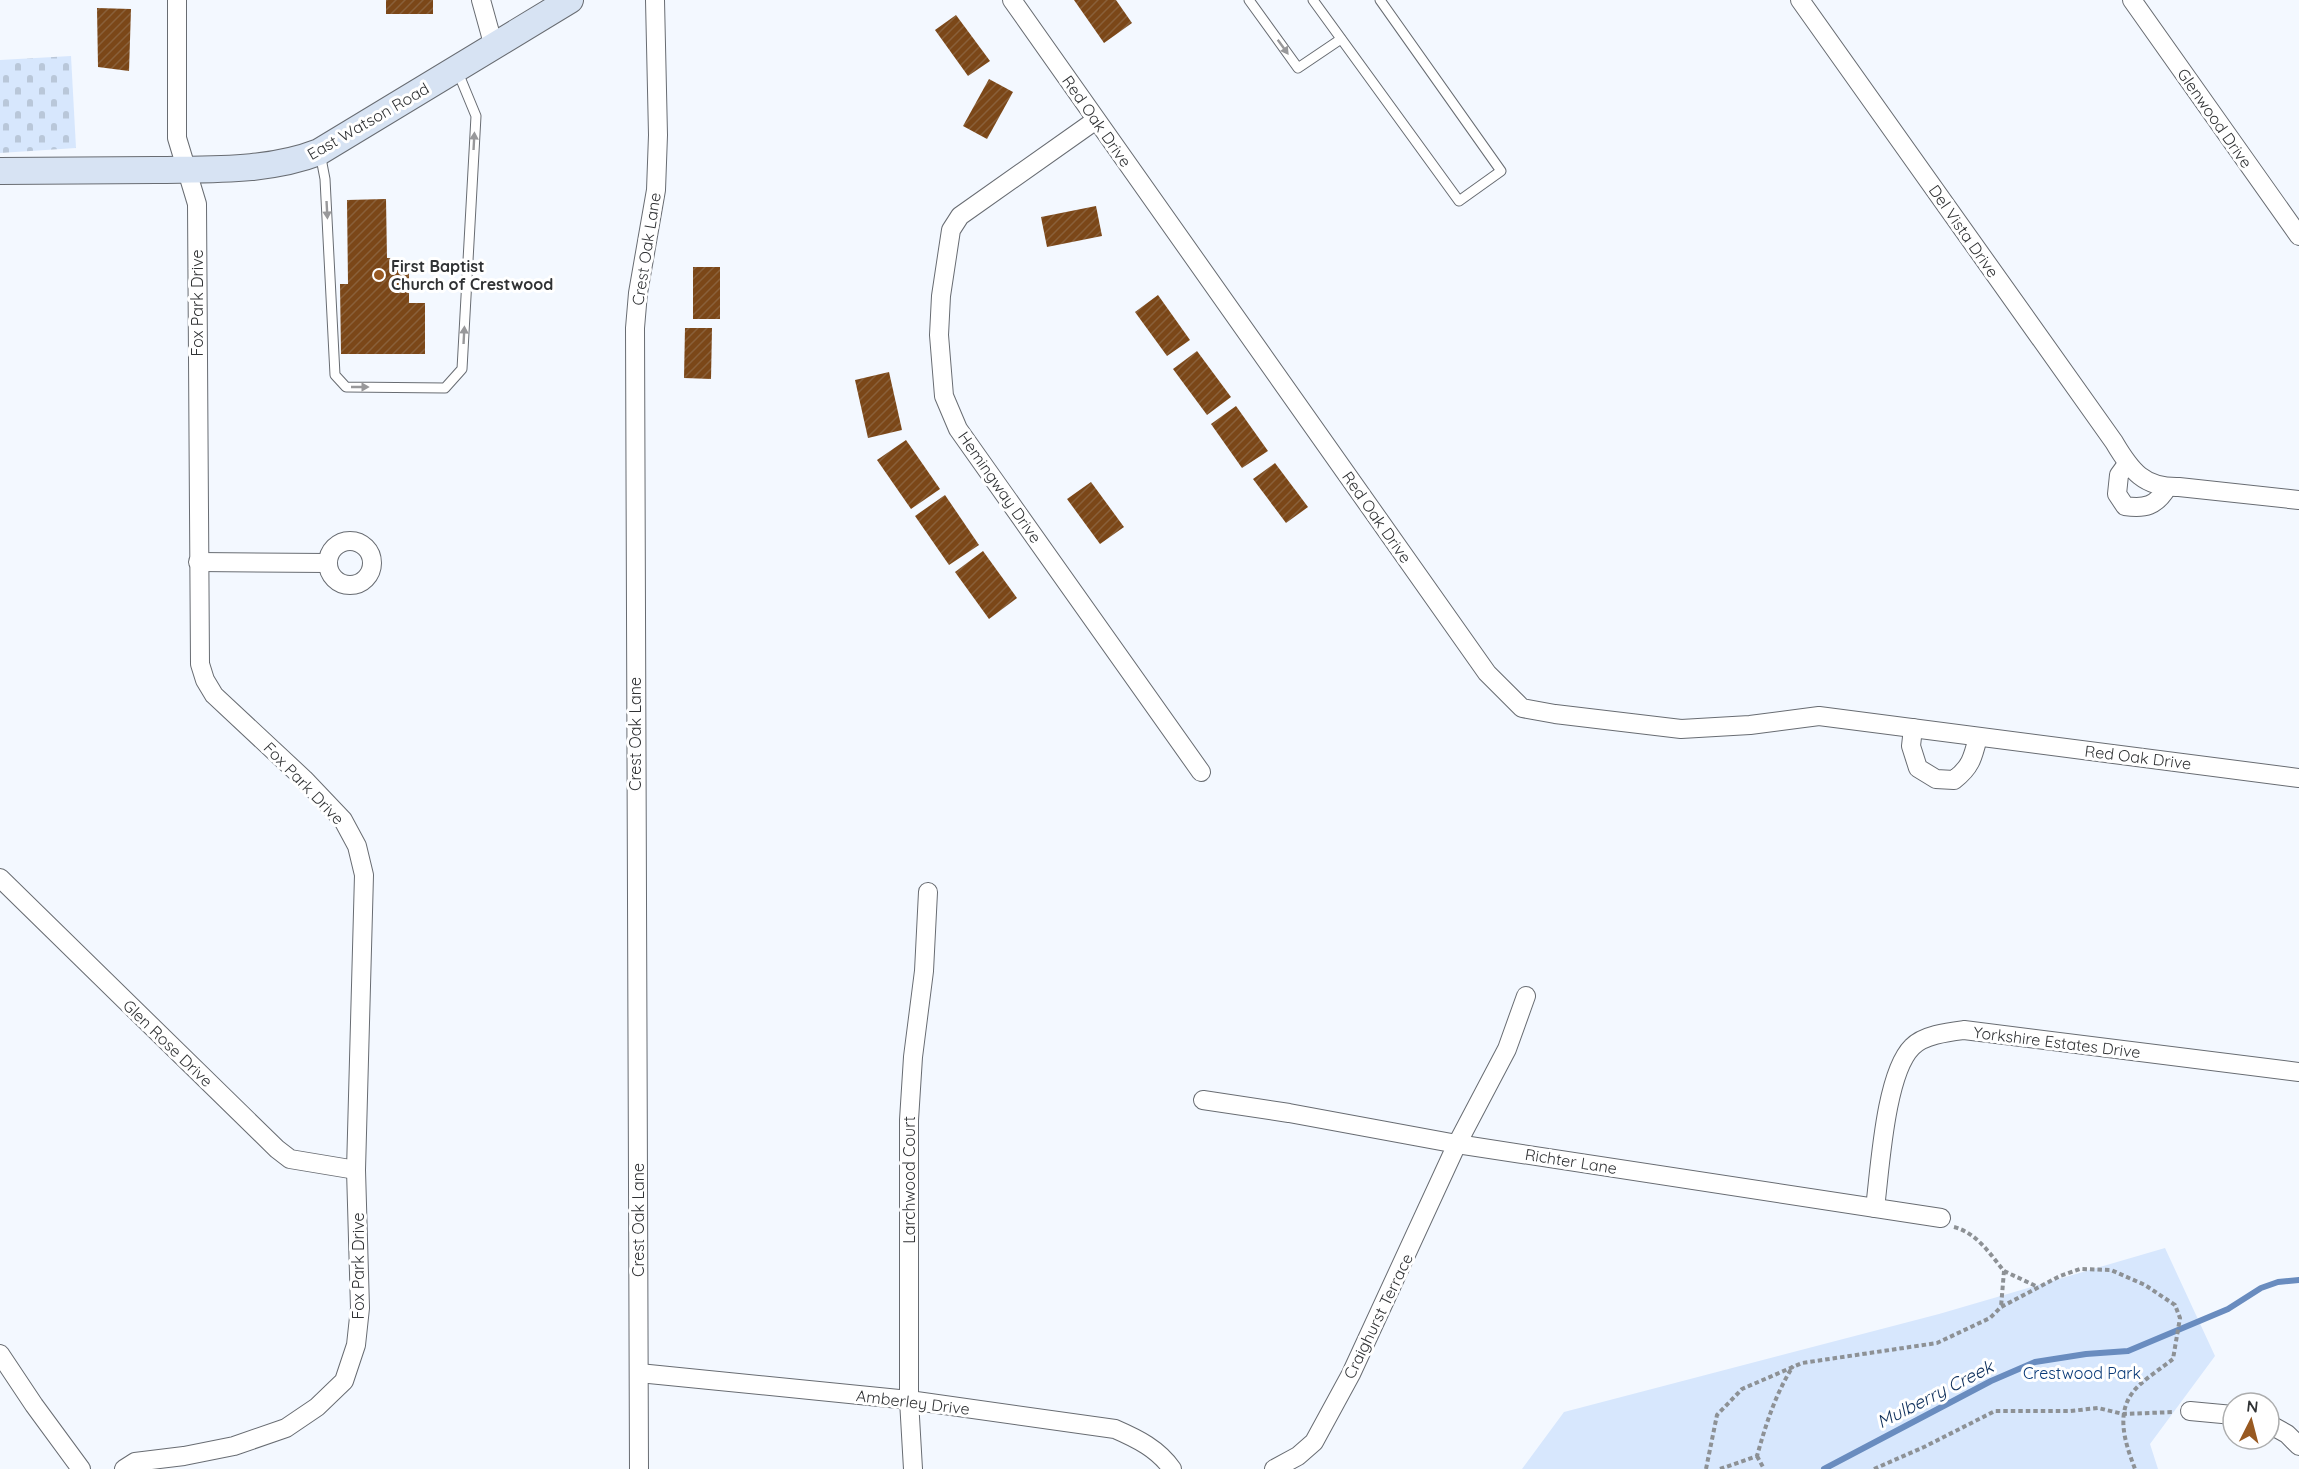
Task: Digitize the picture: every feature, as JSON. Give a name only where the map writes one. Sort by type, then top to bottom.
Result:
[{"type":"street","name":"Fox Park Drive","points":[[124,1469],[135,1462],[184,1456],[234,1446],[286,1428],[316,1407],[344,1381],[356,1345],[360,1308],[356,1170],[364,875],[357,846],[343,820],[304,779],[214,695],[205,680],[200,664],[197,204],[177,138],[177,0]]},
{"type":"street","points":[[481,0],[494,47]]},
{"type":"street","name":"East Watson Road","points":[[0,171],[186,170],[274,165],[301,159],[319,152],[570,0]]},
{"type":"street","name":"Crest Oak Lane","points":[[639,1469],[635,328],[638,292],[656,190],[658,135],[655,0]]},
{"type":"street","name":"Red Oak Drive","points":[[1011,0],[1487,673],[1522,708],[1682,729],[1750,725],[1819,716],[2299,778]]},
{"type":"street","name":"Del Vista Drive","points":[[1800,0],[2114,442],[2127,464],[2145,480],[2167,488],[2179,487],[2299,500]]},
{"type":"street","name":"Glenwood Drive","points":[[2132,0],[2299,236]]},
{"type":"street","name":"Hemingway Drive","points":[[1096,120],[960,216],[951,230],[941,296],[940,357],[944,396],[958,429],[1201,772]]},
{"type":"street","points":[[2127,464],[2119,475],[2116,494],[2125,506],[2141,508],[2154,504],[2167,488]]},
{"type":"street","points":[[198,562],[327,563]]},
{"type":"street","points":[[1913,728],[1911,746],[1918,768],[1936,779],[1954,780],[1966,771],[1973,757],[1978,737]]},
{"type":"street","name":"Glen Rose Drive","points":[[0,878],[277,1149],[290,1159],[356,1170]]},
{"type":"street","name":"Larchwood Court","points":[[913,1469],[909,1400],[909,1120],[913,1057],[924,972],[928,892]]},
{"type":"street","name":"Craighurst Terrace","points":[[1274,1469],[1298,1456],[1314,1442],[1352,1374],[1457,1144],[1508,1049],[1526,996]]},
{"type":"street","name":"Yorkshire Estates Drive","points":[[1875,1208],[1889,1102],[1898,1070],[1911,1047],[1923,1040],[1964,1030],[2299,1072]]},
{"type":"street","name":"Richter Lane","points":[[1203,1100],[1289,1113],[1457,1144],[1941,1218]]},
{"type":"street","points":[[0,1354],[81,1469]]},
{"type":"street","name":"Amberley Drive","points":[[639,1373],[909,1400],[1115,1429],[1142,1441],[1165,1458],[1172,1469]]},
{"type":"street","points":[[2190,1411],[2221,1414]]},
{"type":"street","points":[[2281,1430],[2288,1434],[2299,1446]]},
{"type":"lane","points":[[1249,0],[1298,68],[1341,39]]},
{"type":"lane","points":[[1313,0],[1459,201],[1501,171],[1380,0]]},
{"type":"lane","points":[[319,152],[326,179],[335,375],[346,387],[445,387],[462,369],[476,116],[457,70]]},
{"type":"path","points":[[1941,1218],[1943,1225],[1966,1230],[1982,1244],[2004,1271],[2038,1288]]},
{"type":"path","points":[[1706,1469],[1717,1414],[1742,1389],[1793,1365],[1937,1343],[1990,1318],[2001,1307],[2080,1269],[2111,1270],[2145,1285],[2175,1305],[2180,1318],[2173,1359],[2133,1392],[2123,1414],[2124,1441],[2135,1469]]},
{"type":"path","points":[[2001,1307],[2004,1271]]},
{"type":"path","points":[[1764,1469],[1757,1456],[1768,1414],[1793,1365]]},
{"type":"path","points":[[1874,1469],[1995,1411],[2098,1408],[2123,1414],[2190,1411]]},
{"type":"path","points":[[1720,1469],[1757,1456]]},
{"type":"green space","points":[[71,56],[76,148],[0,153],[0,60]]},
{"type":"green space","name":"Crestwood Park","points":[[2165,1248],[2215,1356],[2150,1444],[2158,1469],[1522,1469],[1564,1412],[1939,1314]]},
{"type":"building","points":[[386,0],[433,0],[433,14],[386,14]]},
{"type":"building","points":[[1074,0],[1116,0],[1132,23],[1104,43]]},
{"type":"building","points":[[97,8],[131,9],[129,71],[98,67]]},
{"type":"building","points":[[956,15],[990,61],[968,76],[935,30]]},
{"type":"building","points":[[989,79],[1013,92],[987,139],[963,126]]},
{"type":"building","name":"First Baptist Church of Crestwood","points":[[386,199],[387,258],[393,258],[393,266],[409,266],[409,303],[425,303],[425,354],[341,354],[340,284],[348,284],[347,200]]},
{"type":"building","points":[[1096,206],[1102,236],[1047,247],[1041,217]]},
{"type":"building","points":[[693,267],[720,267],[720,319],[693,319]]},
{"type":"building","points":[[1158,295],[1190,340],[1167,356],[1135,312]]},
{"type":"building","points":[[685,328],[712,328],[711,379],[684,378]]},
{"type":"building","points":[[1197,351],[1231,397],[1207,415],[1173,369]]},
{"type":"building","points":[[889,372],[902,430],[868,438],[855,380]]},
{"type":"building","points":[[1236,406],[1268,451],[1242,468],[1211,424]]},
{"type":"building","points":[[906,440],[940,489],[911,509],[877,460]]},
{"type":"building","points":[[1275,463],[1308,507],[1286,523],[1253,479]]},
{"type":"building","points":[[1091,482],[1124,527],[1100,544],[1067,499]]},
{"type":"building","points":[[945,495],[979,545],[949,565],[915,516]]},
{"type":"building","points":[[983,551],[1017,598],[989,619],[955,572]]},
{"type":"waterway","name":"Mulberry Creek","points":[[1824,1469],[1991,1381],[2035,1362],[2086,1354],[2128,1351],[2228,1309],[2261,1288],[2278,1282],[2299,1280]]},
{"type":"place","name":"First Baptist Church of Crestwood","points":[[379,275]]}]
